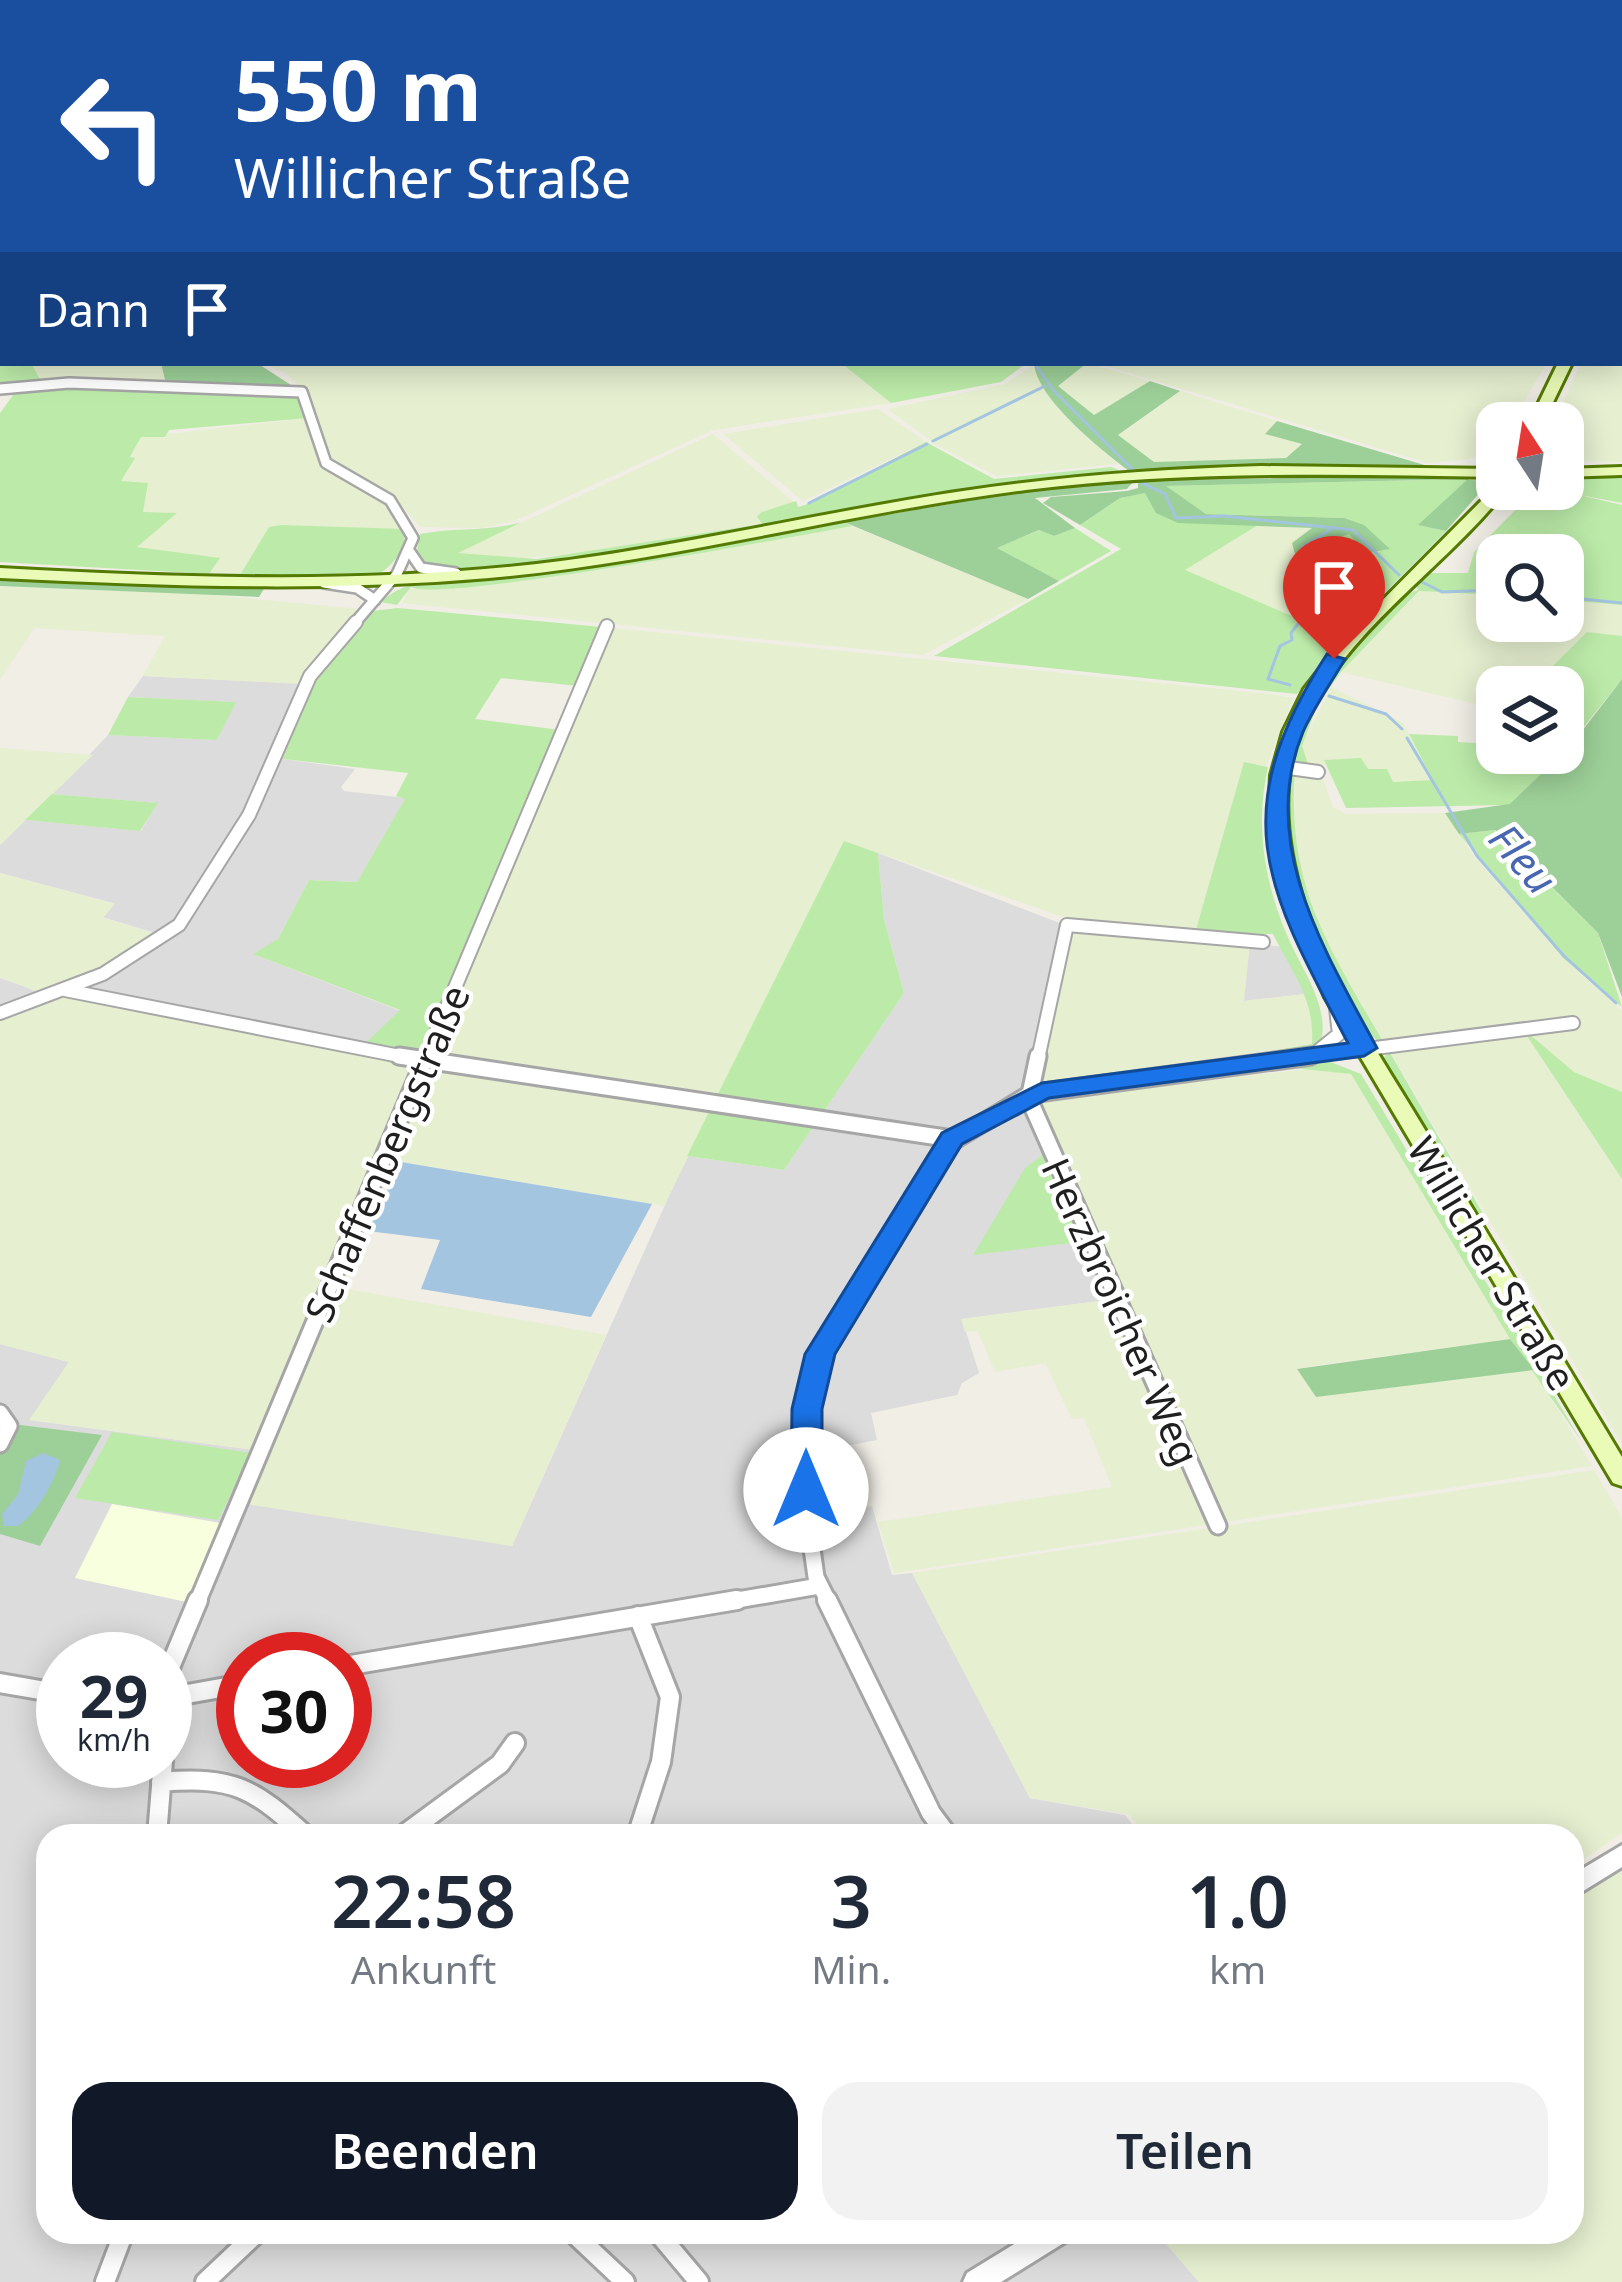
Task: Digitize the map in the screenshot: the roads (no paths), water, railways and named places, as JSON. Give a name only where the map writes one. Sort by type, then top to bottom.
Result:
[{"type":"main road","points":[[1546,402],[1564,366]]},
{"type":"main road","points":[[1415,471],[1476,468]]},
{"type":"main road","points":[[0,573],[319,582],[491,573],[661,552],[958,496],[1112,478],[1476,468]]},
{"type":"main road","points":[[1584,471],[1622,471]]},
{"type":"main road","name":"Willicher Straße","points":[[1483,510],[1324,672],[1296,721],[1282,766],[1276,818],[1284,880],[1297,922],[1334,998],[1622,1477]]},
{"type":"main road","points":[[1477,518],[1487,510]]},
{"type":"street","points":[[0,389],[69,383],[302,392],[326,463],[393,501],[412,529],[410,552],[415,564],[429,571],[491,573]]},
{"type":"street","points":[[0,1013],[65,990],[143,952],[178,925],[249,814],[310,676],[410,552]]},
{"type":"street","points":[[319,582],[357,588],[375,600]]},
{"type":"street","name":"Schaffenbergstraße","points":[[185,1632],[608,626]]},
{"type":"street","points":[[1282,766],[1318,772]]},
{"type":"street","points":[[1030,1094],[1067,925],[1263,942]]},
{"type":"street","points":[[65,990],[424,1061],[711,1099],[952,1138]]},
{"type":"street","points":[[1303,1057],[1337,1037],[1334,998]]},
{"type":"street","points":[[940,1824],[819,1586],[806,1506],[807,1409],[816,1365],[952,1138],[1030,1094],[1573,1022]]},
{"type":"street","name":"Herzbroicher Weg","points":[[1030,1094],[1218,1526]]},
{"type":"street","points":[[0,1413],[9,1426],[0,1444]]},
{"type":"street","points":[[372,1661],[819,1586]]},
{"type":"street","points":[[638,1616],[670,1697],[662,1762],[642,1824]]},
{"type":"street","points":[[0,1683],[36,1689]]},
{"type":"street","points":[[418,1824],[500,1764],[514,1743]]},
{"type":"street","points":[[192,1779],[241,1781],[292,1824]]},
{"type":"street","points":[[158,1824],[161,1788]]},
{"type":"street","points":[[1584,1880],[1622,1855]]},
{"type":"street","points":[[105,2282],[119,2244]]},
{"type":"street","points":[[205,2282],[245,2244]]},
{"type":"street","points":[[585,2244],[625,2282]]},
{"type":"street","points":[[667,2244],[699,2282]]},
{"type":"street","points":[[977,2282],[1039,2244]]},
{"type":"water","points":[[401,1162],[652,1204],[591,1317],[421,1289],[440,1240],[368,1231]]},
{"type":"water","points":[[43,1453],[60,1460],[50,1487],[18,1526],[4,1526],[2,1514],[18,1495],[26,1461]]},
{"type":"waterway","points":[[1037,367],[1054,391],[1133,470]]},
{"type":"waterway","points":[[933,441],[1045,386]]},
{"type":"waterway","points":[[809,503],[927,444]]},
{"type":"waterway","points":[[1140,482],[1165,494],[1176,518],[1224,516],[1333,528]]},
{"type":"waterway","name":"Fleu","points":[[1290,685],[1268,679],[1280,646],[1292,640],[1291,633],[1311,607],[1303,547],[1333,528]]},
{"type":"waterway","points":[[1333,528],[1353,530],[1399,575]]},
{"type":"waterway","points":[[1422,582],[1442,592],[1476,591]]},
{"type":"waterway","points":[[1584,599],[1622,603]]},
{"type":"waterway","name":"Fleu","points":[[1329,696],[1386,714],[1402,729]]},
{"type":"waterway","name":"Fleu","points":[[1407,738],[1477,856],[1564,956],[1616,1003]]}]
